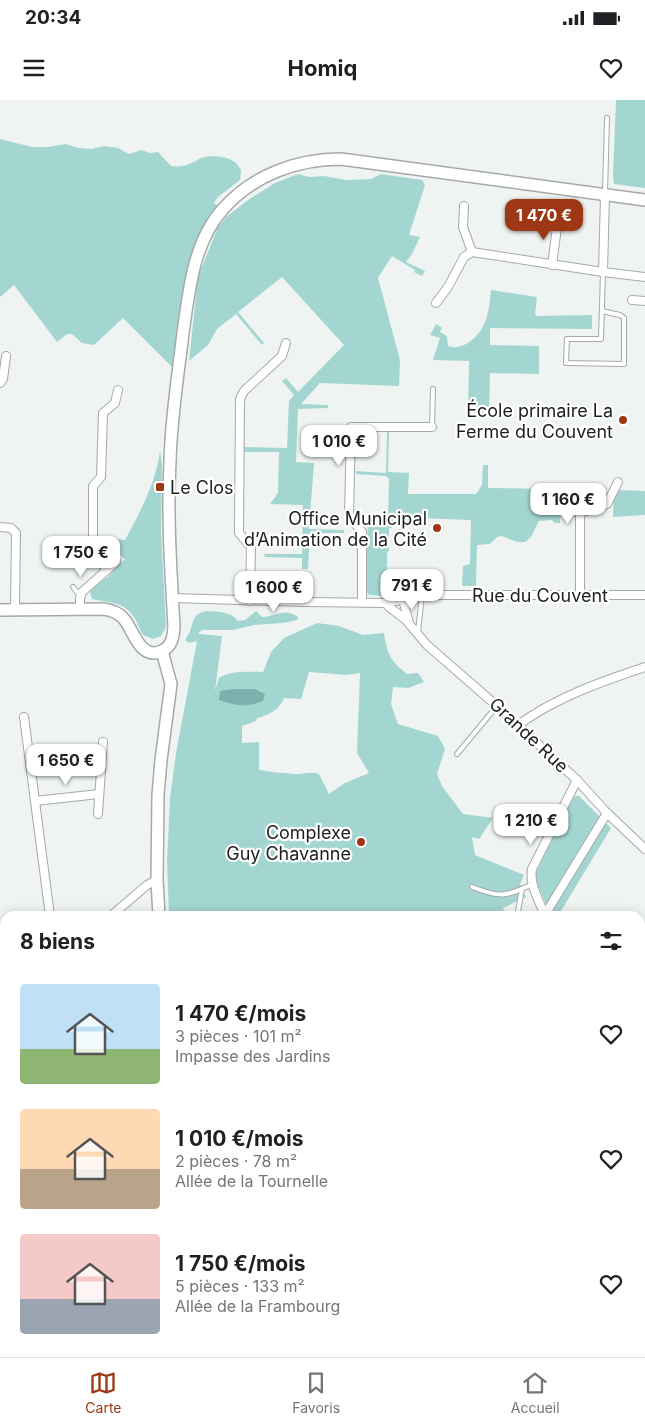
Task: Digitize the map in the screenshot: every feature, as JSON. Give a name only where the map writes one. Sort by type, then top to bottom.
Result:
[{"type":"street","points":[[0,610],[103,608],[119,614],[124,619],[141,647],[154,653],[162,651],[169,646],[173,638],[169,512],[170,461],[175,398],[193,271],[206,236],[218,216],[230,203],[254,184],[273,172],[293,165],[328,159],[360,160],[645,200]]},
{"type":"street","points":[[603,272],[605,195]]},
{"type":"street","points":[[464,206],[463,227],[472,252]]},
{"type":"street","points":[[552,265],[558,220]]},
{"type":"street","points":[[436,303],[448,287],[464,257],[472,252],[645,278]]},
{"type":"street","points":[[632,300],[645,301]]},
{"type":"street","points":[[250,601],[251,547],[239,533],[240,399],[244,391],[282,356],[286,343]]},
{"type":"street","points":[[0,383],[3,379],[6,356]]},
{"type":"street","points":[[107,570],[96,558],[93,547],[93,486],[101,477],[103,413],[115,403],[118,390]]},
{"type":"street","points":[[362,602],[362,532],[349,516],[351,427],[432,427]]},
{"type":"street","points":[[580,596],[580,512],[607,504],[618,482]]},
{"type":"street","points":[[0,527],[12,528],[16,533],[14,609]]},
{"type":"street","points":[[80,609],[80,596],[82,592],[116,562]]},
{"type":"street","name":"Rue du Couvent","points":[[172,598],[386,603],[422,595],[645,595]]},
{"type":"street","name":"Grande Rue","points":[[403,599],[410,625]]},
{"type":"street","name":"Grande Rue","points":[[386,603],[410,625],[427,645],[577,780],[607,813],[645,849]]},
{"type":"street","points":[[159,911],[157,880],[159,776],[172,684],[162,651]]},
{"type":"street","points":[[518,725],[539,710],[578,691],[645,667]]},
{"type":"street","points":[[24,717],[49,911]]},
{"type":"street","points":[[98,814],[103,742]]},
{"type":"street","points":[[544,911],[530,876],[577,780]]},
{"type":"street","points":[[36,800],[99,794]]},
{"type":"street","points":[[548,911],[607,813]]},
{"type":"street","points":[[117,911],[147,885],[157,880]]},
{"type":"lane","points":[[605,195],[607,118]]},
{"type":"lane","points":[[602,311],[620,315],[624,318],[624,364],[566,364],[567,340],[601,339],[603,272]]},
{"type":"lane","points":[[432,427],[433,389]]},
{"type":"lane","points":[[73,587],[80,596]]},
{"type":"lane","points":[[417,634],[422,595]]},
{"type":"lane","points":[[457,754],[497,706]]},
{"type":"lane","points":[[472,887],[500,896],[532,884]]},
{"type":"lane","points":[[518,911],[522,889]]},
{"type":"shaded area","points":[[616,100],[645,100],[645,188],[614,184]]},
{"type":"shaded area","points":[[0,139],[32,147],[66,144],[78,148],[92,149],[104,146],[118,148],[129,154],[141,150],[150,153],[158,152],[171,166],[187,165],[204,157],[222,157],[234,162],[241,170],[240,180],[218,197],[214,203],[223,209],[199,253],[178,373],[123,318],[94,345],[82,343],[72,334],[67,334],[57,342],[14,285],[0,297]]},
{"type":"shaded area","points":[[298,174],[309,177],[324,176],[346,180],[371,179],[381,174],[422,180],[425,185],[409,235],[420,237],[406,262],[425,271],[422,276],[392,256],[378,278],[400,360],[399,386],[320,383],[301,404],[328,405],[328,408],[298,409],[296,462],[314,463],[309,529],[344,530],[344,533],[310,533],[308,569],[302,569],[302,558],[265,557],[264,554],[302,554],[303,505],[270,504],[278,493],[279,452],[243,452],[243,447],[287,448],[289,401],[294,395],[282,381],[286,378],[298,392],[344,345],[282,277],[238,312],[264,343],[262,345],[236,314],[217,329],[208,345],[189,361],[198,277],[218,227],[227,216],[251,198],[275,183]]},
{"type":"shaded area","points":[[491,290],[537,297],[535,314],[537,316],[592,315],[592,329],[490,328],[490,345],[539,346],[539,374],[490,373],[489,414],[468,414],[469,361],[433,360],[440,338],[430,335],[436,324],[442,328],[440,332],[447,336],[448,346],[460,347],[471,341],[485,322]]},
{"type":"shaded area","points":[[387,432],[389,432],[388,472],[409,473],[408,494],[476,494],[482,485],[483,465],[488,465],[488,488],[562,489],[560,523],[554,523],[552,520],[539,521],[531,537],[525,542],[517,542],[502,536],[497,537],[490,544],[477,545],[476,586],[462,586],[463,566],[470,564],[471,520],[415,518],[414,524],[393,523],[392,528],[389,528],[389,551],[387,552],[387,596],[369,595],[366,591],[368,514],[388,514],[389,479],[386,476],[356,474],[356,471],[386,473]]},
{"type":"shaded area","points":[[160,451],[162,465],[161,530],[166,627],[161,636],[153,639],[143,635],[134,617],[125,608],[115,603],[92,599],[90,593],[92,588],[108,577],[125,559],[118,553],[113,558],[101,557],[97,551],[96,537],[125,540],[151,486]]},
{"type":"shaded area","points":[[614,490],[645,491],[645,515],[613,517]]},
{"type":"shaded area","points":[[208,611],[225,613],[232,615],[238,621],[245,620],[256,611],[262,617],[289,613],[298,617],[297,620],[283,623],[254,625],[233,630],[203,630],[199,632],[199,634],[222,636],[215,691],[219,678],[224,675],[240,672],[263,672],[271,652],[284,638],[317,623],[339,626],[363,635],[384,633],[386,646],[393,661],[407,674],[418,673],[424,682],[408,688],[393,687],[391,704],[398,724],[438,736],[445,749],[437,774],[442,786],[463,814],[493,818],[479,839],[472,837],[475,855],[524,875],[520,884],[526,897],[503,908],[504,911],[169,911],[167,862],[170,798],[176,753],[197,641],[189,643],[186,641],[186,638],[198,614]],"holes":[[[309,672],[347,675],[360,673],[357,753],[369,773],[345,783],[329,794],[319,774],[295,774],[259,770],[259,742],[242,743],[242,726],[256,721],[257,718],[273,711],[284,698],[301,699]]]},
{"type":"shaded area","points":[[255,689],[265,694],[263,701],[251,705],[236,705],[219,700],[220,691]]},
{"type":"shaded area","points":[[579,796],[611,828],[561,911],[549,911],[536,881],[536,873],[573,798]]},
{"type":"place","name":"École primaire La Ferme du Couvent","points":[[623,420]]},
{"type":"place","name":"Le Clos","points":[[160,487]]},
{"type":"place","name":"Office Municipal d’Animation de la Cité","points":[[437,528]]},
{"type":"place","name":"Complexe Guy Chavanne","points":[[361,842]]}]
